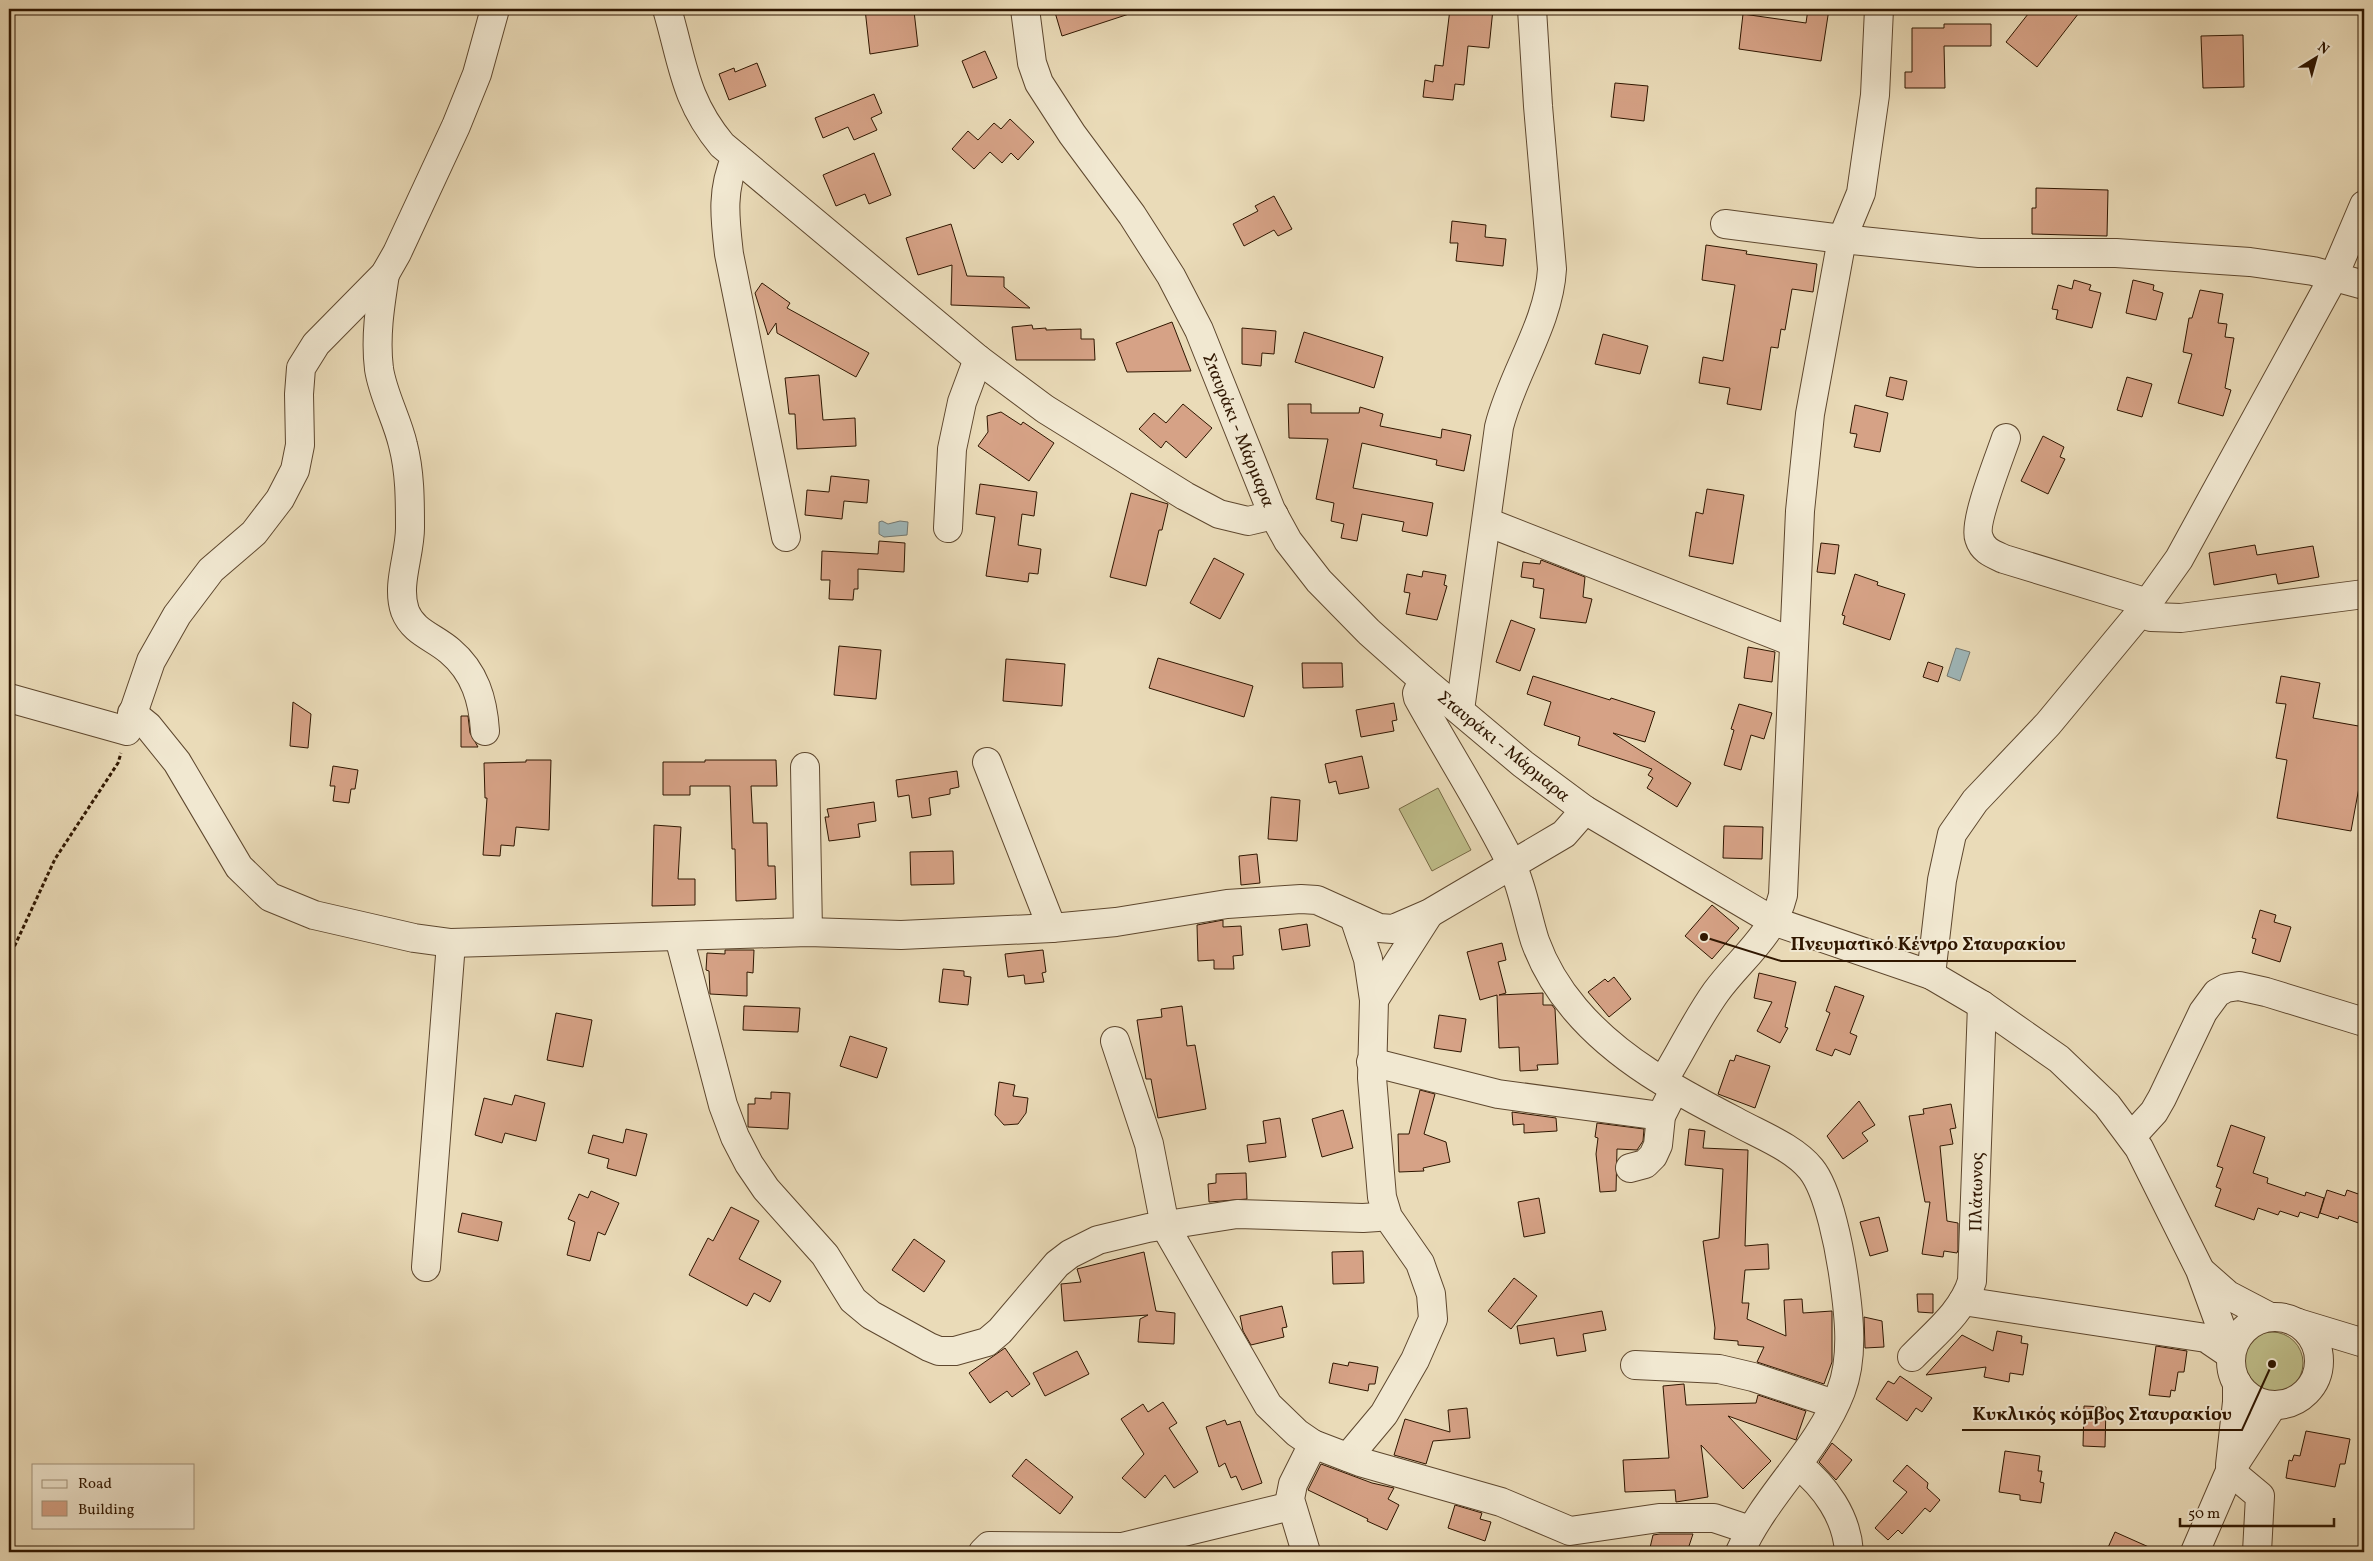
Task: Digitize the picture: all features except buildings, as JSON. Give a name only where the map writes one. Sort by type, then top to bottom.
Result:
[{"type":"street","points":[[485,731],[480,691],[467,670],[450,651],[413,626],[405,611],[402,593],[410,536],[408,474],[403,444],[379,371],[376,340],[385,274],[456,126],[477,74],[495,9]]},
{"type":"street","points":[[667,9],[679,63],[694,104],[707,127],[736,157],[978,359],[1053,414],[1208,510],[1240,521],[1258,520],[1274,515]]},
{"type":"street","name":"Σταυράκι - Μάρμαρα","points":[[1025,9],[1032,63],[1039,83],[1058,114],[1143,231],[1184,301],[1217,373],[1274,515],[1288,540],[1319,581],[1364,627],[1423,680],[1523,764],[1585,810],[1773,921],[1931,975],[1982,1005],[2039,1043],[2079,1076],[2132,1136],[2148,1164],[2200,1270],[2231,1355]]},
{"type":"street","points":[[1460,710],[1504,409],[1542,314],[1551,283],[1552,269],[1532,9]]},
{"type":"street","points":[[1630,1168],[1646,1164],[1653,1156],[1658,1145],[1661,1116],[1669,1085],[1715,993],[1751,952],[1773,921],[1783,895],[1800,512],[1810,414],[1842,239],[1861,193],[1875,95],[1879,9]]},
{"type":"street","points":[[736,157],[724,196],[729,254],[786,537]]},
{"type":"street","points":[[1931,975],[1944,868],[1956,828],[1975,800],[2048,724],[2144,608],[2179,559],[2333,278],[2364,205]]},
{"type":"street","points":[[1726,224],[1842,239],[1979,253],[2116,253],[2250,262],[2313,271],[2364,285]]},
{"type":"street","points":[[129,722],[151,660],[177,614],[211,570],[254,533],[280,499],[295,470],[300,445],[299,394],[301,368],[316,344],[385,274]]},
{"type":"street","points":[[948,528],[952,449],[962,402],[978,359]]},
{"type":"street","points":[[2006,438],[1979,520],[1978,537],[1986,550],[2004,560],[2144,608],[2156,618],[2181,618],[2364,594]]},
{"type":"street","points":[[1486,522],[1794,642]]},
{"type":"street","points":[[1115,1041],[1150,1144],[1164,1226],[1268,1405],[1296,1432],[1313,1444],[1370,1465],[1501,1502],[1570,1531],[1659,1518],[1714,1518],[1745,1541],[1798,1466],[1834,1404],[1846,1375],[1848,1354],[1845,1292],[1837,1243],[1818,1178],[1804,1161],[1792,1153],[1669,1085],[1611,1045],[1575,1010],[1546,967],[1511,864],[1418,698],[1417,693],[1423,680]]},
{"type":"street","points":[[9,698],[148,726],[177,762],[227,850],[248,878],[270,897],[314,915],[414,938],[451,943],[808,932],[901,934],[1052,928],[1116,922],[1227,904],[1301,899],[1317,900],[1379,928],[1393,929],[1430,913],[1564,834],[1585,810]]},
{"type":"street","points":[[987,762],[1052,928]]},
{"type":"street","points":[[805,767],[808,932]]},
{"type":"street","points":[[1374,1000],[1430,913]]},
{"type":"street","points":[[1348,1457],[1384,1414],[1415,1360],[1433,1319],[1431,1294],[1420,1264],[1386,1213],[1380,1182],[1371,1062],[1374,1000],[1368,959],[1354,917]]},
{"type":"street","points":[[679,937],[723,1105],[742,1153],[766,1189],[825,1255],[853,1300],[883,1322],[939,1351],[955,1351],[987,1342],[1000,1331],[1046,1276],[1070,1254],[1098,1240],[1164,1226],[1237,1214],[1364,1218],[1378,1217],[1386,1213]]},
{"type":"street","points":[[426,1267],[451,943]]},
{"type":"street","points":[[2132,1136],[2154,1112],[2203,1012],[2217,993],[2226,988],[2239,986],[2266,992],[2364,1022]]},
{"type":"street","name":"Πλάτωνος","points":[[1912,1357],[1968,1295],[1974,1263],[1982,1005]]},
{"type":"street","points":[[1371,1062],[1498,1094],[1661,1116]]},
{"type":"street","points":[[2200,1270],[2228,1295],[2270,1317]]},
{"type":"street","points":[[1963,1302],[2206,1338],[2231,1355]]},
{"type":"street","points":[[2364,1343],[2284,1318],[2270,1317],[2256,1320],[2244,1329],[2235,1341],[2231,1355],[2231,1369],[2237,1383],[2246,1394],[2259,1402],[2273,1405],[2287,1403],[2300,1397],[2310,1386],[2317,1374],[2331,1362],[2364,1351]]},
{"type":"street","points":[[2298,1323],[2309,1333],[2316,1345],[2319,1360],[2317,1374]]},
{"type":"street","points":[[1635,1365],[1719,1369],[1753,1377],[1834,1404]]},
{"type":"street","points":[[2230,1471],[2237,1383]]},
{"type":"street","points":[[2195,1552],[2230,1471],[2273,1405]]},
{"type":"street","points":[[1306,1552],[1291,1506],[1290,1492],[1313,1444]]},
{"type":"street","points":[[1798,1466],[1815,1479],[1828,1494],[1845,1531],[1849,1552]]},
{"type":"street","points":[[2230,1471],[2260,1496],[2257,1552]]},
{"type":"street","points":[[984,1552],[990,1546],[1122,1547],[1291,1506]]},
{"type":"path","points":[[9,958],[55,859],[118,763],[129,722]]},
{"type":"shaded area","points":[[1438,788],[1471,850],[1432,871],[1399,809]]},
{"type":"shaded area","points":[[2266,1332],[2278,1332],[2294,1341],[2301,1351],[2303,1363],[2301,1375],[2294,1385],[2278,1394],[2266,1394],[2255,1389],[2246,1380],[2241,1369],[2241,1357],[2246,1346],[2255,1337]]},
{"type":"water","points":[[882,521],[888,524],[900,521],[908,522],[907,535],[884,537],[879,534],[879,522]]},
{"type":"water","points":[[1956,648],[1970,652],[1960,681],[1947,676]]},
{"type":"place","name":"Πνευματικό Κέντρο Σταυρακίου","points":[[1704,937]]},
{"type":"place","name":"Κυκλικός κόμβος Σταυρακίου","points":[[2272,1364]]}]
